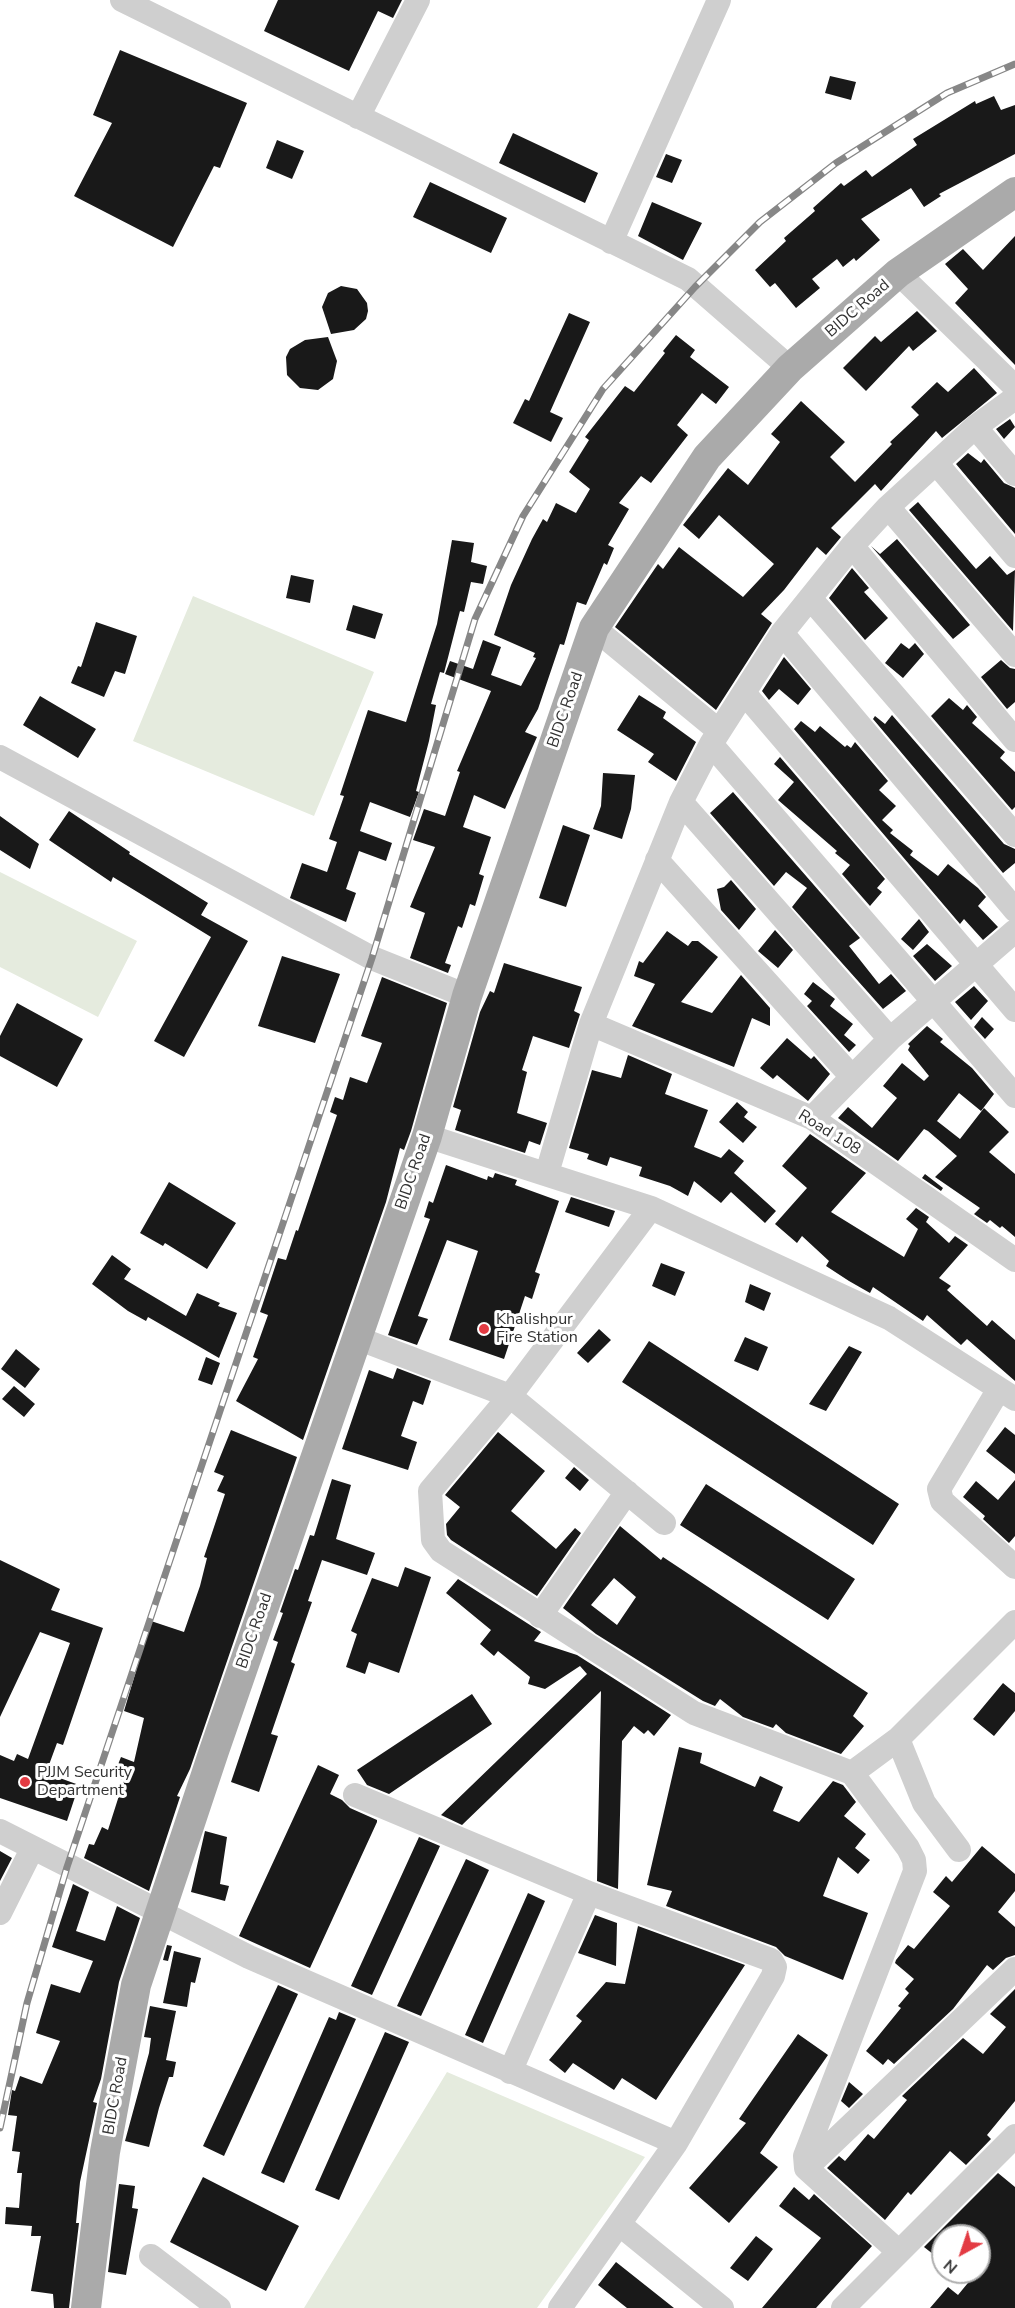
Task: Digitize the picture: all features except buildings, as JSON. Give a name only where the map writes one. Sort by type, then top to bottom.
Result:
[{"type":"main road","name":"BIDC Road","points":[[86,2308],[105,2152],[136,1984],[427,1136],[468,996],[594,628],[707,457],[790,368],[898,273],[1015,192]]},
{"type":"street","points":[[122,0],[688,279],[790,368]]},
{"type":"street","points":[[358,117],[418,0]]},
{"type":"street","points":[[611,242],[719,0]]},
{"type":"street","points":[[898,273],[1015,387]]},
{"type":"street","points":[[547,1173],[591,1024],[681,802],[715,738],[782,633],[852,546],[888,507],[975,427],[1015,398]]},
{"type":"street","points":[[975,427],[1015,474]]},
{"type":"street","points":[[936,463],[1015,556]]},
{"type":"street","points":[[888,507],[1015,655]]},
{"type":"street","points":[[852,546],[1015,740]]},
{"type":"street","points":[[810,598],[1015,836]]},
{"type":"street","points":[[594,628],[715,738],[933,1002],[1015,1096]]},
{"type":"street","points":[[782,633],[1015,910]]},
{"type":"street","points":[[745,694],[1015,1010]]},
{"type":"street","points":[[0,757],[372,958],[468,996]]},
{"type":"street","points":[[681,802],[890,1039]]},
{"type":"street","points":[[657,860],[852,1077]]},
{"type":"street","points":[[812,1118],[890,1039],[1015,931]]},
{"type":"street","name":"Road 108","points":[[591,1024],[812,1118],[1015,1260]]},
{"type":"street","points":[[427,1136],[651,1208],[890,1318],[1007,1394],[939,1489],[942,1501],[1015,1567]]},
{"type":"street","points":[[651,1208],[510,1396],[430,1491],[433,1540],[441,1551],[694,1713],[852,1773],[908,1848],[914,1860],[915,1872],[805,2156],[806,2168],[899,2252]]},
{"type":"street","points":[[357,1338],[510,1396],[664,1523]]},
{"type":"street","points":[[540,1616],[627,1492]]},
{"type":"street","points":[[852,1773],[898,1739],[1015,1622]]},
{"type":"street","points":[[898,1739],[924,1803],[959,1850]]},
{"type":"street","points":[[355,1795],[589,1893],[771,1960],[775,1967],[773,1976],[676,2143],[560,2308]]},
{"type":"street","points":[[0,1831],[160,1914],[249,1957],[676,2143]]},
{"type":"street","points":[[0,1913],[32,1849]]},
{"type":"street","points":[[510,2072],[589,1893]]},
{"type":"street","points":[[806,2168],[1015,1969]]},
{"type":"street","points":[[843,2308],[1015,2136]]},
{"type":"street","points":[[619,2224],[722,2308]]},
{"type":"street","points":[[151,2256],[219,2308]]},
{"type":"shaded area","points":[[193,596],[374,672],[314,816],[133,741]]},
{"type":"shaded area","points":[[0,872],[137,941],[98,1017],[0,967]]},
{"type":"shaded area","points":[[447,2072],[645,2157],[537,2308],[304,2308]]},
{"type":"railway","points":[[0,2128],[27,2003],[67,1867],[372,958],[475,619],[523,516],[603,389],[695,287],[760,222],[836,163],[947,93],[1015,64]]},
{"type":"place","name":"Khalishpur Fire Station","points":[[484,1329]]},
{"type":"place","name":"PJJM Security Department","points":[[25,1782]]}]
